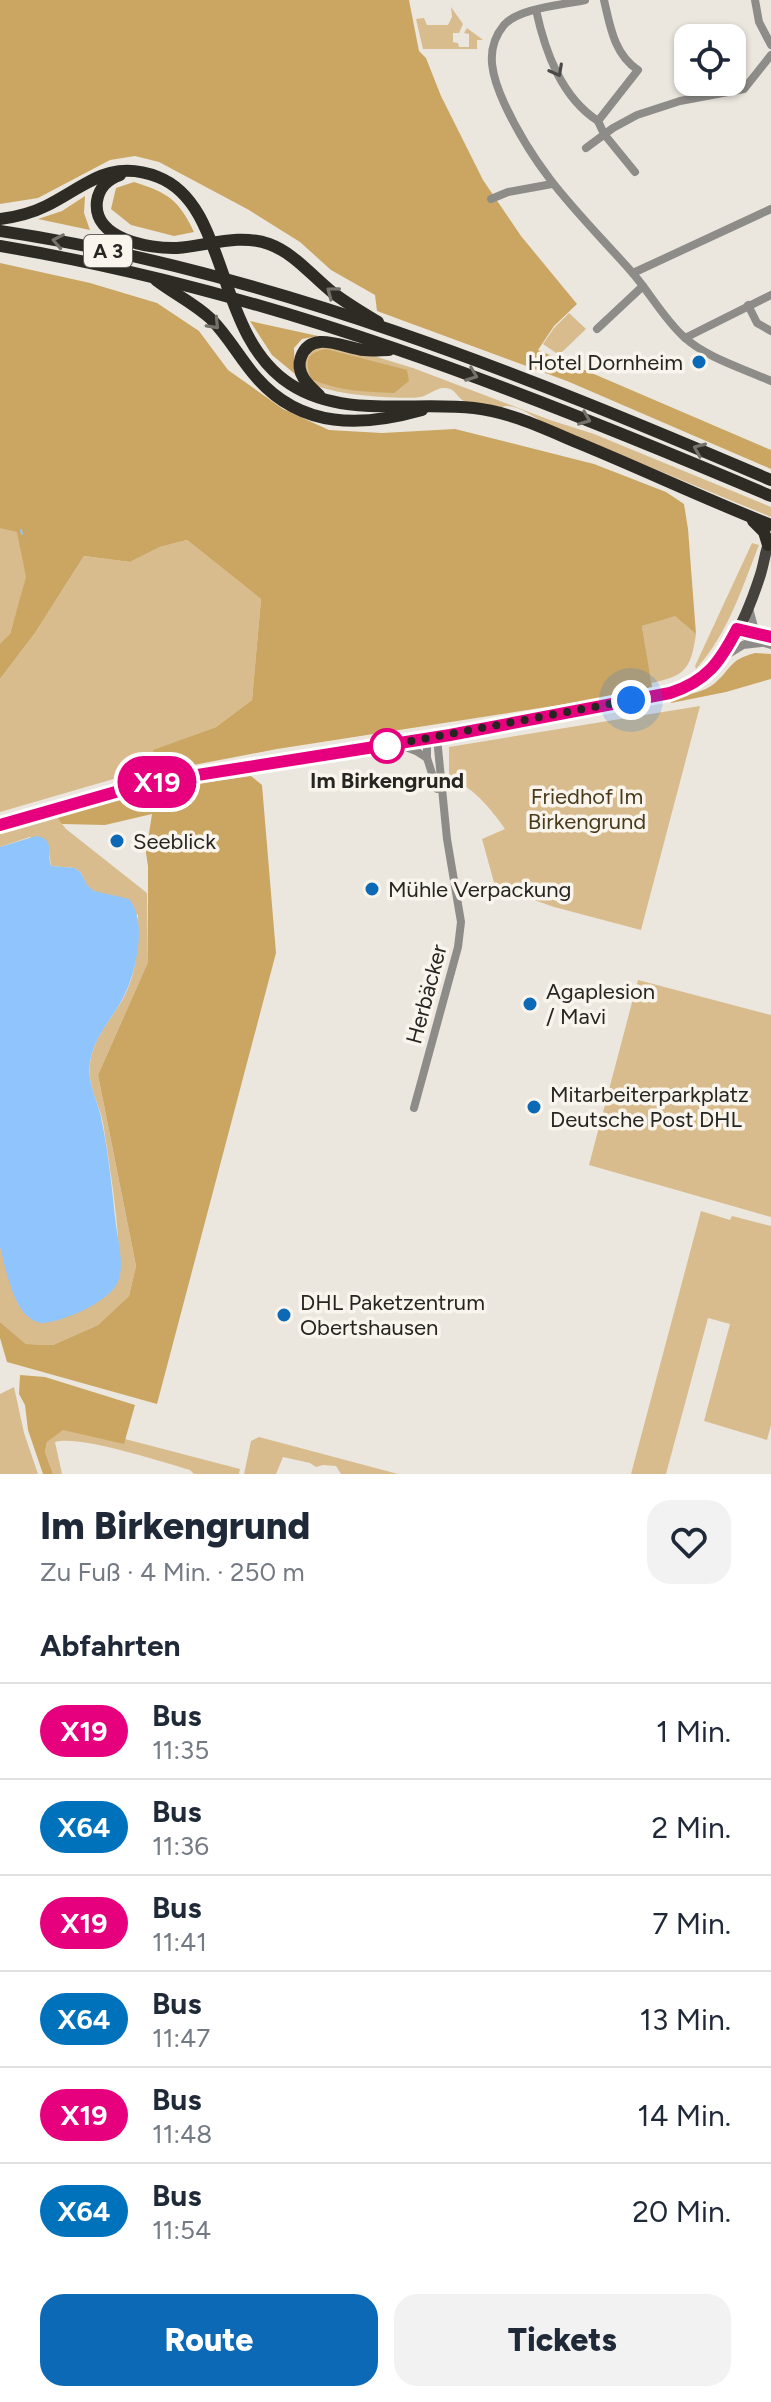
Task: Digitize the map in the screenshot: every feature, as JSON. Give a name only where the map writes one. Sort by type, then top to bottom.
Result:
[{"type":"highway","points":[[0,219],[36,210],[91,179],[111,172],[131,170],[151,175],[175,186],[198,213],[235,311],[256,352],[288,383],[324,400],[360,405],[476,408],[519,419],[771,525]]},
{"type":"highway","points":[[151,175],[122,174],[105,184],[97,204],[104,226],[124,239],[162,247],[255,240],[280,249],[336,295],[398,333]]},
{"type":"highway","name":"A 3","points":[[0,231],[77,244],[235,282],[398,333],[555,391],[771,480]]},
{"type":"highway","name":"A 3","points":[[0,246],[222,294],[398,349],[556,408],[771,496]]},
{"type":"highway","points":[[153,277],[210,318],[260,381],[296,408],[323,418],[359,422],[441,406]]},
{"type":"highway","points":[[324,400],[300,371],[300,358],[307,347],[321,342],[364,351],[398,349]]},
{"type":"highway","points":[[748,516],[762,530],[770,546]]},
{"type":"main road","points":[[0,825],[147,783],[432,738],[670,693],[696,682],[722,657],[748,606],[770,546]]},
{"type":"street","points":[[585,0],[513,17],[503,26],[492,48],[492,67],[499,92],[519,134],[552,184],[633,273],[685,338],[710,354],[771,381]]},
{"type":"street","points":[[598,121],[638,70],[621,53],[613,36],[604,0]]},
{"type":"street","points":[[755,0],[759,22],[771,45]]},
{"type":"street","points":[[536,10],[545,45],[559,77],[574,100],[598,121],[604,134],[635,172]]},
{"type":"street","points":[[586,148],[618,125],[649,111],[744,89],[771,55]]},
{"type":"street","points":[[491,199],[508,192],[552,184]]},
{"type":"street","points":[[633,273],[771,209]]},
{"type":"street","points":[[597,329],[643,286]]},
{"type":"street","points":[[685,338],[771,295]]},
{"type":"street","points":[[748,305],[757,323],[771,331]]},
{"type":"street","points":[[748,606],[754,627],[771,645]]},
{"type":"street","points":[[737,629],[766,639]]},
{"type":"street","points":[[722,657],[743,645],[766,639]]},
{"type":"street","points":[[432,738],[427,758],[443,808]]},
{"type":"street","points":[[432,738],[443,808]]},
{"type":"street","points":[[397,744],[427,758]]},
{"type":"street","name":"Herbäcker","points":[[414,1108],[458,947],[461,922],[443,808]]},
{"type":"green space","points":[[451,7],[463,24],[459,33],[453,33],[453,42],[458,43],[459,47],[469,47],[469,34],[464,33],[467,28],[483,40],[477,40],[477,49],[423,49],[416,19],[424,18],[427,25],[448,25],[452,17]]},
{"type":"green space","points":[[569,313],[586,329],[559,355],[543,344]]},
{"type":"green space","points":[[318,346],[374,356],[413,368],[594,434],[771,507],[771,517],[546,424],[527,412],[506,406],[498,408],[467,402],[448,388],[421,397],[398,398],[364,396],[319,386],[310,381],[303,365],[310,350]]},
{"type":"green space","points":[[0,463],[61,464],[0,667]]},
{"type":"green space","points":[[187,540],[261,599],[252,700],[216,727],[154,750],[157,772],[117,778],[0,812],[0,679],[35,633],[84,556],[130,562],[160,547]]},
{"type":"green space","points":[[752,543],[759,545],[733,610],[696,669],[695,666]]},
{"type":"green space","points":[[675,615],[696,634],[692,655],[685,669],[672,677],[651,683],[642,626]]},
{"type":"green space","name":"Friedhof Im Birkengrund","points":[[700,706],[641,930],[554,907],[495,886],[482,839],[505,829],[473,792],[449,779],[449,747]]},
{"type":"green space","points":[[55,815],[66,829],[147,893],[148,962],[98,1075],[136,1266],[129,1296],[98,1325],[53,1345],[26,1344],[0,1322],[0,1247],[18,1304],[41,1323],[62,1318],[120,1276],[112,1180],[90,1064],[98,1038],[123,999],[131,979],[138,926],[138,915],[87,886],[75,868],[51,866],[49,852],[30,837],[0,847],[0,830]]},
{"type":"green space","points":[[638,980],[771,1015],[771,1217],[589,1165]]},
{"type":"green space","points":[[701,1211],[730,1220],[732,1216],[771,1226],[771,1425],[767,1440],[704,1421],[730,1324],[708,1318],[666,1474],[631,1474]]},
{"type":"green space","points":[[14,1387],[24,1433],[38,1474],[0,1474],[0,1394]]},
{"type":"green space","points":[[63,1429],[123,1443],[125,1439],[240,1469],[239,1474],[194,1474],[190,1470],[121,1450],[67,1441],[55,1442],[62,1474],[53,1474],[45,1452],[47,1442]]},
{"type":"green space","points":[[259,1437],[398,1474],[341,1474],[336,1466],[316,1467],[283,1457],[276,1474],[244,1474],[251,1441]]},
{"type":"shaded area","points":[[0,0],[409,0],[419,51],[426,58],[441,96],[483,180],[521,236],[577,304],[554,326],[538,350],[771,450],[771,469],[567,381],[377,311],[375,295],[331,270],[300,242],[249,210],[159,162],[135,156],[110,160],[38,198],[0,204]]},
{"type":"shaded area","points":[[134,182],[171,199],[183,212],[194,232],[174,236],[131,225],[111,209],[116,188]]},
{"type":"shaded area","points":[[85,196],[84,213],[90,230],[38,219],[62,211]]},
{"type":"shaded area","points":[[0,263],[90,283],[157,303],[199,331],[228,370],[283,409],[329,430],[382,433],[455,429],[594,464],[666,492],[684,504],[696,634],[675,616],[642,626],[652,687],[604,698],[277,749],[157,772],[153,750],[216,727],[252,700],[261,599],[187,540],[160,547],[130,562],[84,556],[35,633],[0,679],[0,644],[10,634],[26,577],[17,532],[0,528]]},
{"type":"shaded area","points":[[250,321],[318,336],[302,339],[294,348],[295,374],[272,355]]},
{"type":"shaded area","points":[[326,349],[407,370],[409,381],[394,393],[342,388],[311,379],[309,359],[314,353]]},
{"type":"shaded area","points":[[755,653],[771,654],[771,679],[671,703],[673,697],[706,689],[736,661]]},
{"type":"shaded area","points":[[251,776],[262,785],[276,953],[157,1404],[7,1362],[0,1338],[0,1322],[26,1344],[53,1345],[98,1325],[129,1296],[136,1266],[98,1075],[148,962],[146,853],[152,814],[105,825],[62,824],[55,815],[139,792]]},
{"type":"shaded area","points":[[20,1375],[45,1377],[135,1405],[124,1444],[63,1430],[47,1442],[45,1452],[53,1474],[43,1474],[28,1430],[25,1405],[19,1394]]},
{"type":"water","points":[[36,836],[48,843],[51,866],[75,868],[94,891],[129,899],[135,909],[139,934],[136,962],[128,988],[97,1041],[90,1067],[108,1160],[121,1259],[119,1279],[107,1295],[86,1309],[42,1323],[36,1322],[21,1309],[0,1247],[0,847]]},
{"type":"waterway","points":[[21,530],[22,534]]},
{"type":"bus line","name":"X19","points":[[0,825],[147,783],[450,735],[670,693],[704,676],[722,657],[737,629],[771,637]]},
{"type":"place","name":"Hotel Dornheim","points":[[699,362]]},
{"type":"place","name":"Im Birkengrund","points":[[387,746]]},
{"type":"place","name":"Seeblick","points":[[117,841]]},
{"type":"place","name":"Mühle Verpackung","points":[[372,889]]},
{"type":"place","name":"Agaplesion / Mavi","points":[[530,1004]]},
{"type":"place","name":"Mitarbeiterparkplatz Deutsche Post DHL","points":[[534,1107]]},
{"type":"place","name":"DHL Paketzentrum Obertshausen","points":[[284,1315]]},
{"type":"route","points":[[387,746],[631,700]]}]
